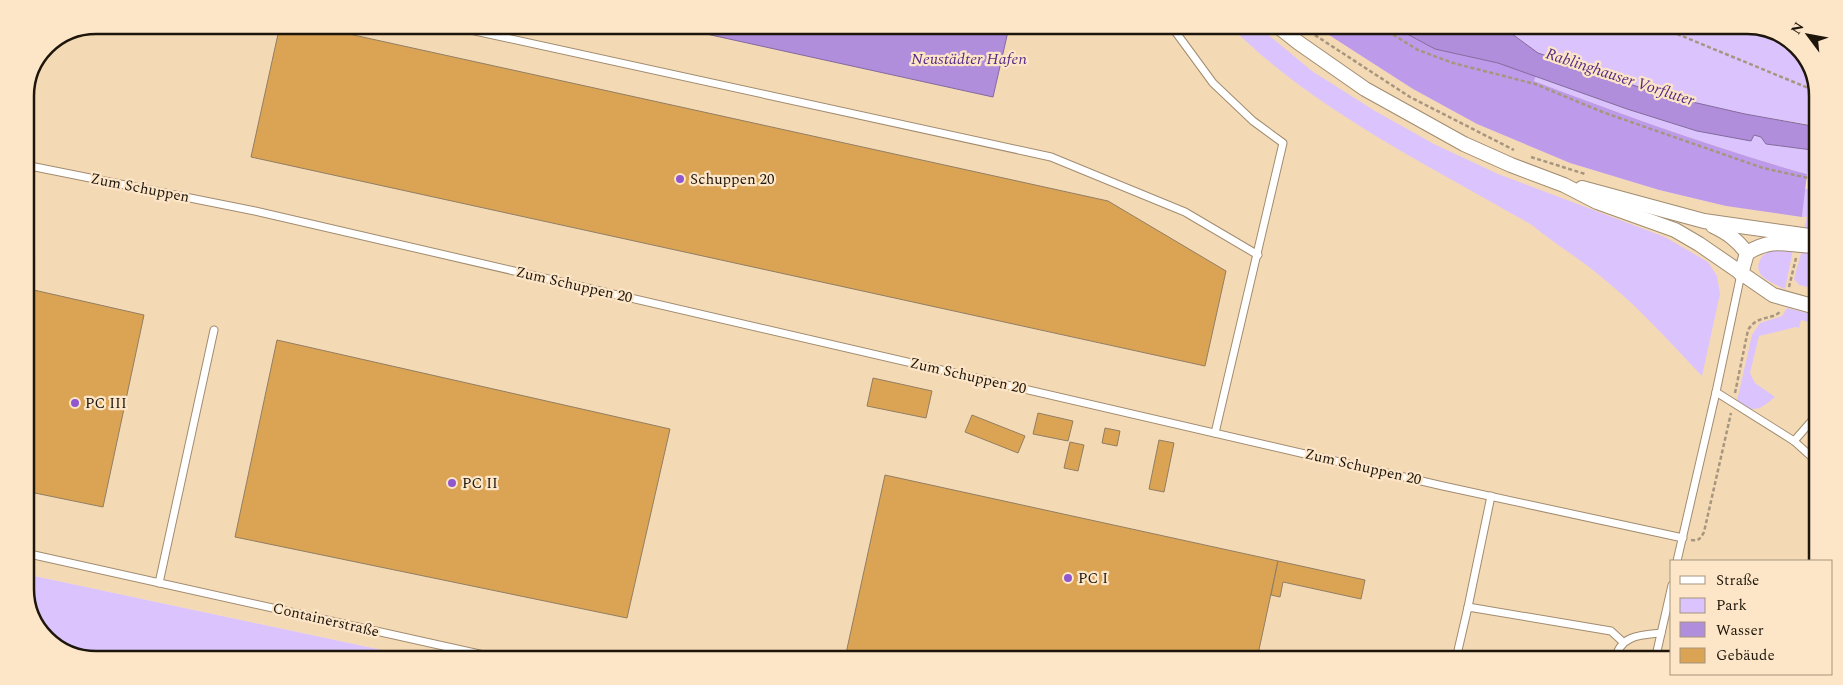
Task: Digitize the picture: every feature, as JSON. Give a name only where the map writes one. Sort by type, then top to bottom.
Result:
[{"type":"street","points":[[1288,34],[1365,89],[1464,144],[1510,165],[1564,185],[1597,202],[1675,230],[1699,244],[1773,296],[1809,305]]},
{"type":"street","points":[[1564,185],[1600,192],[1704,221],[1809,236]]},
{"type":"street","points":[[1704,221],[1728,234],[1747,253]]},
{"type":"street","points":[[1741,274],[1747,253],[1758,246],[1775,242],[1809,245]]},
{"type":"lane","points":[[489,34],[1051,157],[1185,212],[1258,255]]},
{"type":"lane","points":[[1176,34],[1213,83],[1253,122],[1284,143],[1215,433]]},
{"type":"lane","name":"Zum Schuppen","points":[[34,167],[255,212]]},
{"type":"lane","name":"Zum Schuppen 20","points":[[255,212],[1215,433],[1682,538]]},
{"type":"lane","points":[[1677,560],[1741,274]]},
{"type":"lane","points":[[159,583],[214,330]]},
{"type":"lane","points":[[1716,392],[1794,441],[1809,455]]},
{"type":"lane","points":[[1794,441],[1809,424]]},
{"type":"lane","points":[[1458,651],[1491,496]]},
{"type":"lane","name":"Containerstraße","points":[[34,555],[466,651]]},
{"type":"lane","points":[[1657,651],[1670,594]]},
{"type":"lane","points":[[1468,607],[1611,632],[1623,642]]},
{"type":"lane","points":[[1619,651],[1623,642],[1634,636],[1661,633]]},
{"type":"path","points":[[1313,34],[1410,96],[1520,153]]},
{"type":"path","points":[[1392,34],[1418,50],[1453,63],[1535,84],[1605,114],[1763,168],[1809,178]]},
{"type":"path","points":[[1677,34],[1809,88]]},
{"type":"path","points":[[1529,156],[1586,174]]},
{"type":"path","points":[[1682,538],[1696,541],[1700,539],[1704,532],[1748,330],[1759,319],[1776,315],[1780,312],[1786,300],[1799,244]]},
{"type":"shaded area","points":[[96,34],[706,34],[993,97],[1007,34],[1327,34],[1413,89],[1477,124],[1570,163],[1658,190],[1726,206],[1809,216],[1809,560],[1670,560],[1670,651],[387,651],[34,576],[34,96],[38,72],[44,61],[61,44],[72,38]]},
{"type":"shaded area","points":[[1327,34],[1407,34],[1435,49],[1498,63],[1536,76],[1534,81],[1635,119],[1807,174],[1802,217],[1726,206],[1659,190],[1570,163],[1477,124],[1413,89]]},
{"type":"green space","points":[[1239,34],[1267,34],[1312,71],[1375,111],[1434,144],[1498,174],[1665,237],[1708,262],[1717,276],[1720,294],[1702,376],[1637,308],[1609,283],[1532,225],[1375,136],[1300,86]]},
{"type":"green space","points":[[1512,34],[1748,34],[1767,37],[1783,46],[1783,60],[1797,60],[1805,72],[1809,91],[1809,125],[1745,114],[1662,95],[1538,53]]},
{"type":"green space","points":[[1536,76],[1627,109],[1761,137],[1766,144],[1809,150],[1807,174],[1635,119],[1534,81]]},
{"type":"green space","points":[[1805,189],[1809,189],[1809,229],[1804,229],[1807,217],[1802,217]]},
{"type":"green space","points":[[1776,249],[1793,250],[1785,289],[1765,279],[1759,271],[1760,260],[1767,253]]},
{"type":"green space","points":[[1802,250],[1809,250],[1809,287],[1799,285],[1794,279]]},
{"type":"green space","points":[[1787,308],[1809,313],[1809,322],[1801,320],[1799,328],[1796,327],[1759,336],[1750,373],[1755,383],[1775,397],[1756,409],[1747,408],[1737,401],[1752,335],[1760,323],[1782,316]]},
{"type":"green space","points":[[34,576],[387,651],[87,651],[65,643],[52,633],[42,620],[35,602]]},
{"type":"water","name":"Neustädter Hafen","points":[[706,34],[1007,34],[993,97]]},
{"type":"water","points":[[1407,34],[1512,34],[1538,53],[1662,95],[1745,114],[1809,125],[1809,150],[1766,144],[1761,137],[1754,135],[1751,141],[1697,131],[1627,109],[1498,63],[1435,49]]},
{"type":"building","name":"Schuppen 20","points":[[278,34],[349,34],[1108,201],[1226,271],[1205,366],[251,157]]},
{"type":"building","name":"PC III","points":[[34,290],[144,315],[103,507],[34,493]]},
{"type":"building","name":"PC II","points":[[277,340],[670,429],[627,618],[235,537]]},
{"type":"building","points":[[873,378],[932,391],[926,418],[867,406]]},
{"type":"building","points":[[1038,413],[1073,421],[1068,441],[1033,434]]},
{"type":"building","points":[[972,415],[1025,436],[1018,453],[965,432]]},
{"type":"building","points":[[1105,428],[1120,431],[1117,446],[1102,443]]},
{"type":"building","points":[[1159,440],[1174,443],[1164,492],[1149,489]]},
{"type":"building","points":[[1070,442],[1084,445],[1078,471],[1064,468]]},
{"type":"building","name":"PC I","points":[[885,475],[1278,561],[1259,651],[847,651]]},
{"type":"building","points":[[1278,561],[1365,580],[1361,599],[1283,582],[1280,597],[1271,595]]},
{"type":"place","name":"Schuppen 20","points":[[680,179]]},
{"type":"place","name":"PC III","points":[[75,403]]},
{"type":"place","name":"PC II","points":[[452,483]]},
{"type":"place","name":"PC I","points":[[1068,578]]},
{"type":"water label","name":"Rablinghauser Vorfluter","points":[[1620,77]]}]
